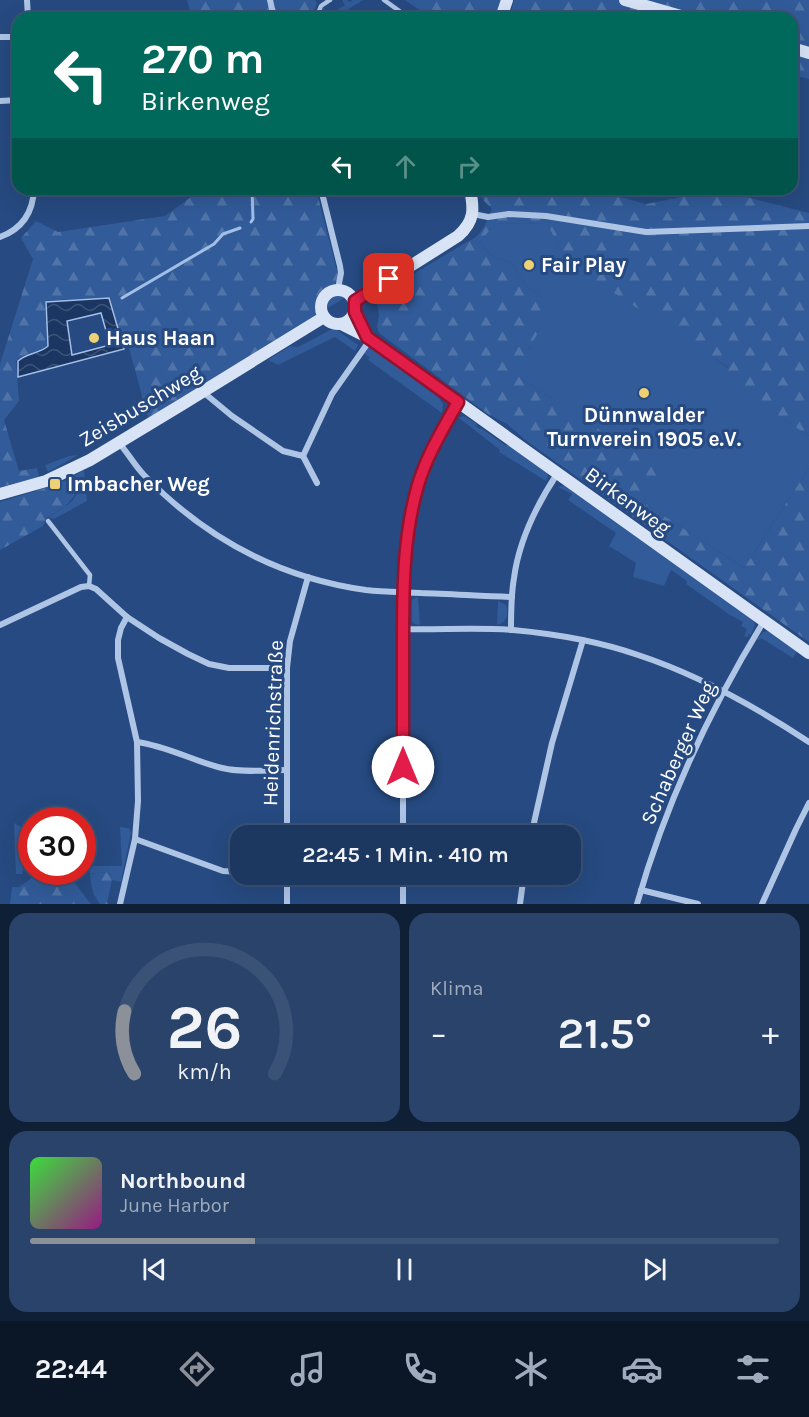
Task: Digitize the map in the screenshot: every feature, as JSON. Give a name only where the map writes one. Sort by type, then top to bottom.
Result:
[{"type":"street","points":[[625,0],[667,12]]},
{"type":"street","points":[[0,237],[19,227],[32,207],[33,195]]},
{"type":"street","points":[[322,195],[340,266],[338,290]]},
{"type":"street","points":[[355,307],[348,293],[338,290],[329,292],[323,299],[321,308],[324,317],[332,323],[341,324],[350,320],[355,307],[465,230],[472,214],[471,195]]},
{"type":"street","points":[[472,214],[488,217],[509,214],[546,216],[646,232],[809,226]]},
{"type":"street","name":"Birkenweg","points":[[355,307],[369,338]]},
{"type":"street","name":"Zeisbuschweg","points":[[0,494],[57,477],[119,443],[324,317]]},
{"type":"street","name":"Birkenweg","points":[[341,324],[369,338],[809,653]]},
{"type":"street","points":[[303,456],[332,394],[369,338]]},
{"type":"street","points":[[202,392],[232,416],[284,451],[303,456],[317,483]]},
{"type":"street","points":[[403,825],[405,549],[418,483],[429,455],[458,402]]},
{"type":"street","points":[[119,443],[143,474],[170,499],[213,534],[260,560],[308,577],[368,590],[512,597]]},
{"type":"street","points":[[511,630],[516,566],[525,534],[541,500],[557,474]]},
{"type":"street","name":"Heidenrichstraße","points":[[287,825],[287,668],[290,641],[308,577]]},
{"type":"street","points":[[0,625],[81,587],[89,586],[96,589],[127,617],[159,638],[209,664],[229,668],[287,668]]},
{"type":"street","points":[[120,904],[135,840],[138,801],[137,742],[118,658],[118,640],[127,617]]},
{"type":"street","name":"Schaberger Weg","points":[[637,904],[652,853],[689,763],[723,691],[764,621]]},
{"type":"street","points":[[403,629],[511,630],[583,640],[640,655],[723,691],[809,742]]},
{"type":"street","points":[[533,825],[552,743],[583,640]]},
{"type":"street","points":[[137,742],[150,744],[227,769],[287,770]]},
{"type":"street","points":[[762,904],[809,803]]},
{"type":"street","points":[[135,840],[223,871],[230,871]]},
{"type":"street","points":[[287,885],[287,904]]},
{"type":"street","points":[[403,885],[403,904]]},
{"type":"street","points":[[520,904],[523,885]]},
{"type":"street","points":[[641,890],[698,904]]},
{"type":"lane","points":[[318,12],[321,6],[330,0]]},
{"type":"lane","points":[[384,0],[401,12]]},
{"type":"lane","points":[[48,521],[90,575],[89,586]]},
{"type":"green space","points":[[187,0],[315,0],[317,3],[313,12],[190,12]]},
{"type":"green space","points":[[342,0],[349,2],[363,0],[344,12],[334,12],[345,5]]},
{"type":"green space","points":[[405,0],[513,0],[507,12],[422,12]]},
{"type":"green space","points":[[514,0],[809,0],[809,79],[798,76],[798,12],[511,12]]},
{"type":"green space","points":[[194,195],[318,195],[344,298],[148,418],[129,348],[124,348],[110,297],[45,301],[47,345],[16,361],[19,401],[4,420],[19,471],[37,468],[39,477],[0,487],[0,364],[33,259],[21,238],[36,221],[58,232],[165,216]]},
{"type":"green space","points":[[482,195],[613,195],[646,204],[693,195],[739,195],[809,213],[809,436],[721,378],[728,367],[594,280],[585,262],[567,261],[547,224],[496,223],[479,243],[493,257],[512,263],[525,285],[542,298],[548,316],[529,348],[536,357],[522,379],[663,471],[643,502],[744,568],[809,468],[809,642],[528,442],[507,424],[488,414],[379,333],[377,303],[383,292],[477,236],[492,209]]},
{"type":"green space","name":"Dünnwalder Turnverein 1905 e.V.","points":[[496,223],[547,224],[567,260],[585,262],[728,368],[722,378],[809,436],[809,468],[744,568],[643,502],[662,471],[522,379],[542,298],[525,285],[512,263],[493,257],[479,243]]},
{"type":"green space","points":[[334,328],[358,345],[355,351],[335,337],[278,365],[268,360],[290,346],[298,347]]},
{"type":"green space","points":[[365,347],[372,347],[439,398],[443,404],[442,413],[368,360],[369,357],[362,352]]},
{"type":"green space","points":[[463,416],[505,445],[510,445],[547,473],[546,481],[499,452],[500,450],[459,418]]},
{"type":"green space","points":[[78,455],[48,472],[45,465],[69,456]]},
{"type":"green space","points":[[84,470],[87,501],[54,519],[48,517],[61,510],[76,496],[78,490],[74,476]]},
{"type":"green space","points":[[74,476],[79,483],[78,491],[65,507],[46,518],[43,526],[0,550],[0,502],[58,484]]},
{"type":"green space","points":[[565,485],[753,619],[755,624],[751,635],[744,636],[747,629],[741,626],[743,622],[686,584],[687,581],[671,570],[664,586],[633,577],[636,563],[609,546],[616,533],[568,500],[572,494],[558,487]]},
{"type":"green space","points":[[418,597],[420,625],[412,622],[412,601]]},
{"type":"green space","points":[[498,601],[506,605],[507,612],[505,620],[497,625]]},
{"type":"green space","points":[[768,631],[809,659],[809,661],[797,652],[793,658],[761,638],[757,639],[763,632]]},
{"type":"green space","points":[[14,823],[18,825],[18,874],[16,874]]},
{"type":"green space","points":[[120,827],[129,828],[131,833],[121,882],[112,880],[112,875],[106,872],[96,873],[96,866],[122,866]]},
{"type":"green space","points":[[106,872],[112,875],[107,903],[109,904],[100,904],[93,890],[92,885],[96,885],[96,873]]},
{"type":"green space","points":[[22,885],[76,885],[91,904],[10,904],[12,887]]},
{"type":"water","points":[[109,298],[124,349],[18,377],[18,361],[48,346],[46,302]],"holes":[[[101,313],[110,345],[72,355],[67,321]]]},
{"type":"waterway","points":[[251,222],[253,219],[252,195]]},
{"type":"waterway","points":[[122,298],[214,244],[223,234],[240,228]]},
{"type":"place","name":"Fair Play","points":[[529,265]]},
{"type":"place","name":"Haus Haan","points":[[94,338]]},
{"type":"place","name":"Dünnwalder Turnverein 1905 e.V.","points":[[644,393]]},
{"type":"place","name":"Imbacher Weg","points":[[55,484]]},
{"type":"route","points":[[389,279],[355,301],[355,312],[367,337],[458,402],[429,455],[418,483],[405,549],[403,767]]}]
